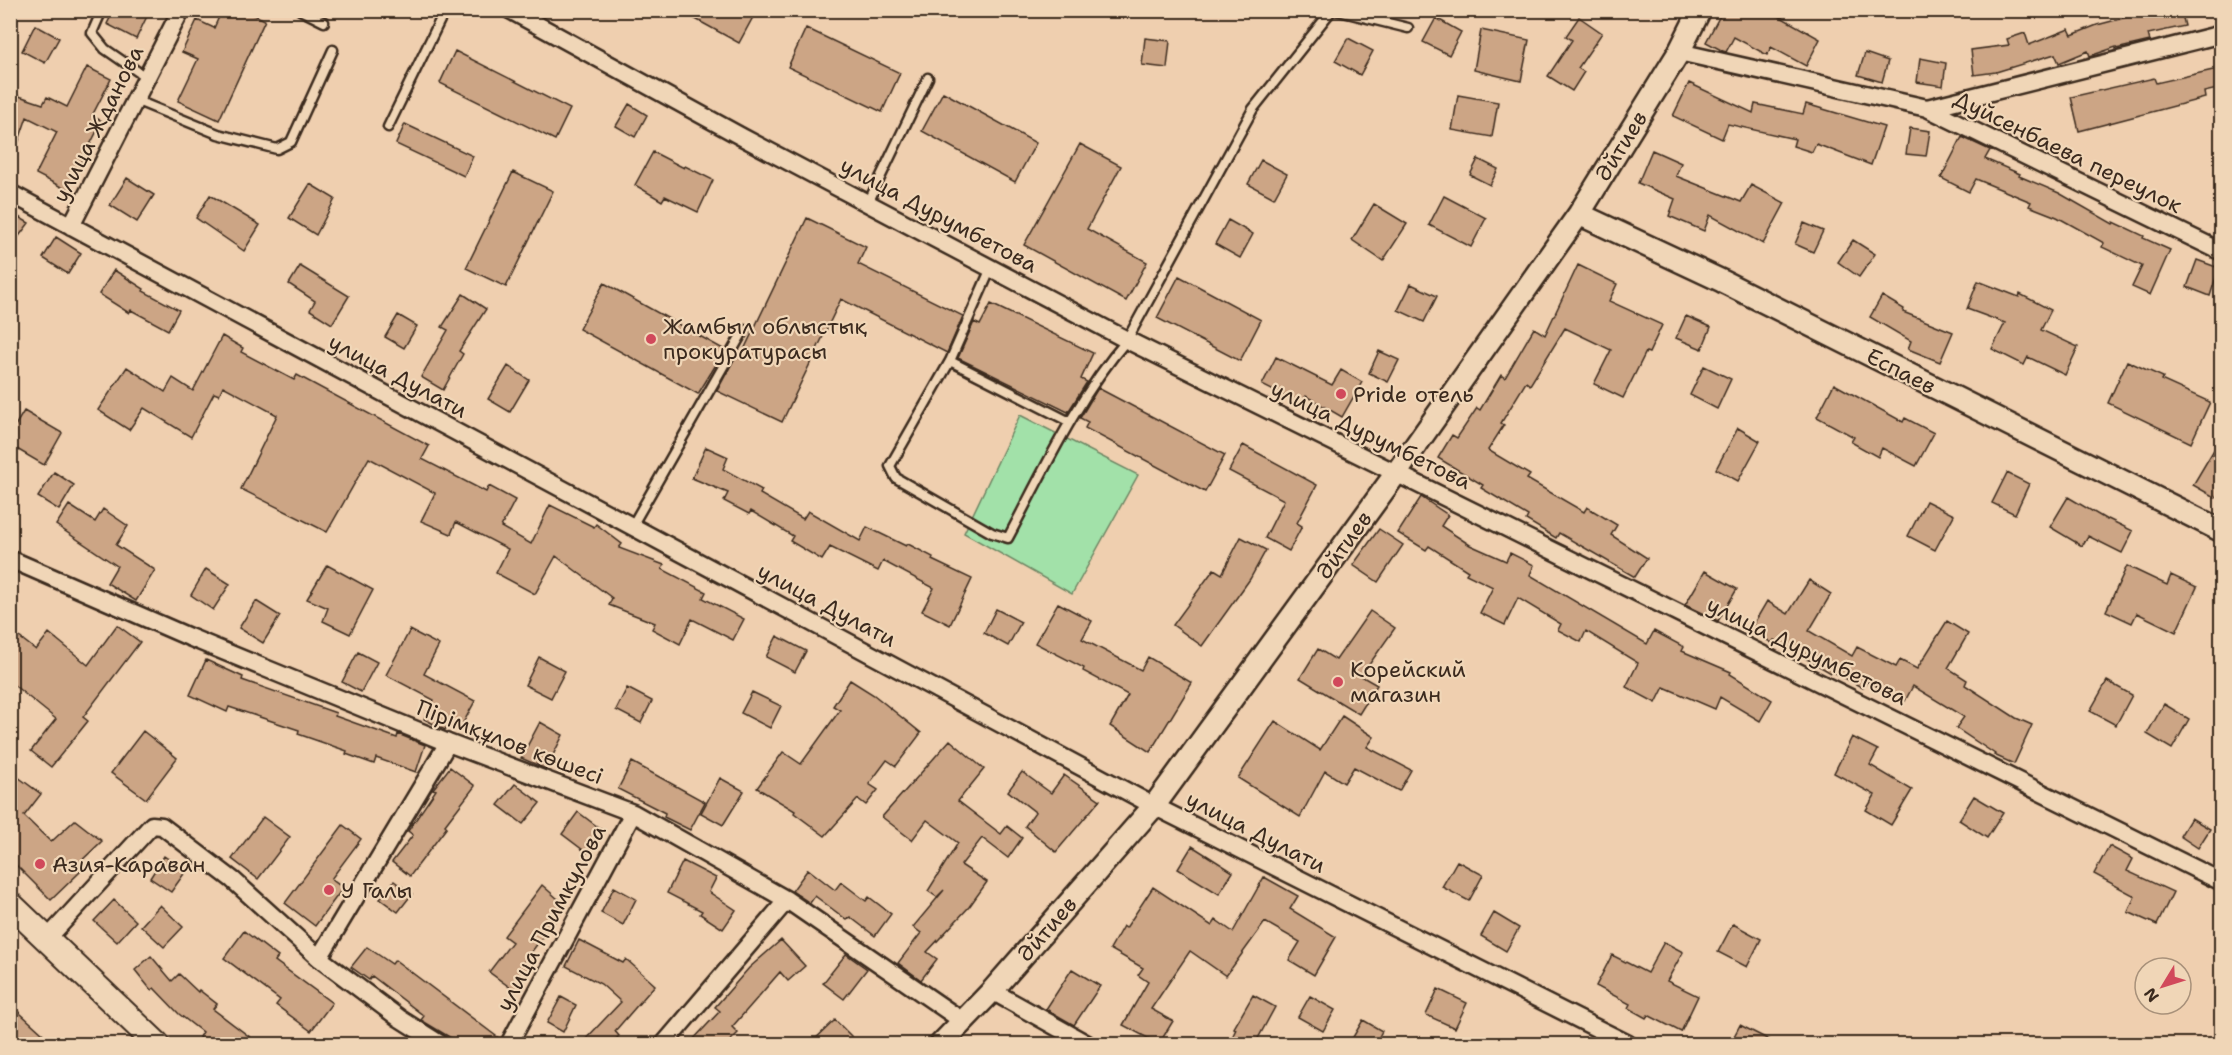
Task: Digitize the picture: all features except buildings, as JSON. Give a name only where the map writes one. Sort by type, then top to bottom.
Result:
[{"type":"main road","points":[[10,904],[157,1044]]},
{"type":"street","name":"улица Жданова","points":[[71,226],[181,10]]},
{"type":"street","name":"улица Дурумбетова","points":[[510,10],[1127,340],[2222,882]]},
{"type":"street","name":"Әйтиев","points":[[941,1044],[992,991],[1154,806],[1397,472],[1579,214],[1679,52],[1700,10]]},
{"type":"street","points":[[1679,52],[1927,108],[2222,34]]},
{"type":"street","name":"Дуйсенбаева переулок","points":[[1927,108],[2222,252]]},
{"type":"street","name":"улица Дулати","points":[[10,193],[1154,806],[1628,1044]]},
{"type":"street","name":"Еспаев","points":[[1579,214],[1733,286],[2222,531]]},
{"type":"street","name":"Пірімқұлов көшесі","points":[[10,559],[189,637],[448,743],[633,813],[787,900],[964,1022]]},
{"type":"street","points":[[319,958],[448,743]]},
{"type":"street","name":"улица Примкулова","points":[[509,1044],[633,813]]},
{"type":"street","points":[[47,939],[152,825],[162,826],[233,880],[319,958],[399,1018],[440,1044]]},
{"type":"street","points":[[664,1044],[787,900]]},
{"type":"street","points":[[992,991],[1087,1044]]},
{"type":"lane","points":[[102,10],[92,33],[105,49],[147,78]]},
{"type":"lane","points":[[300,10],[324,22]]},
{"type":"lane","points":[[388,127],[445,10]]},
{"type":"lane","points":[[991,268],[950,361],[890,466],[896,478],[992,533],[1008,538],[1070,422],[1108,363],[1127,340],[1253,109],[1334,10],[1408,28]]},
{"type":"lane","points":[[135,100],[218,134],[277,149],[291,142],[333,50]]},
{"type":"lane","points":[[868,203],[928,78]]},
{"type":"lane","points":[[632,526],[744,330]]},
{"type":"lane","points":[[950,361],[1070,422]]},
{"type":"green space","points":[[1020,415],[1138,475],[1072,594],[964,533]]},
{"type":"place","name":"Жамбыл облыстық прокуратурасы","points":[[651,339]]},
{"type":"place","name":"Pride отель","points":[[1341,394]]},
{"type":"place","name":"Корейский магазин","points":[[1338,682]]},
{"type":"place","name":"Азия-Караван","points":[[40,864]]},
{"type":"place","name":"У Галы","points":[[329,890]]}]
